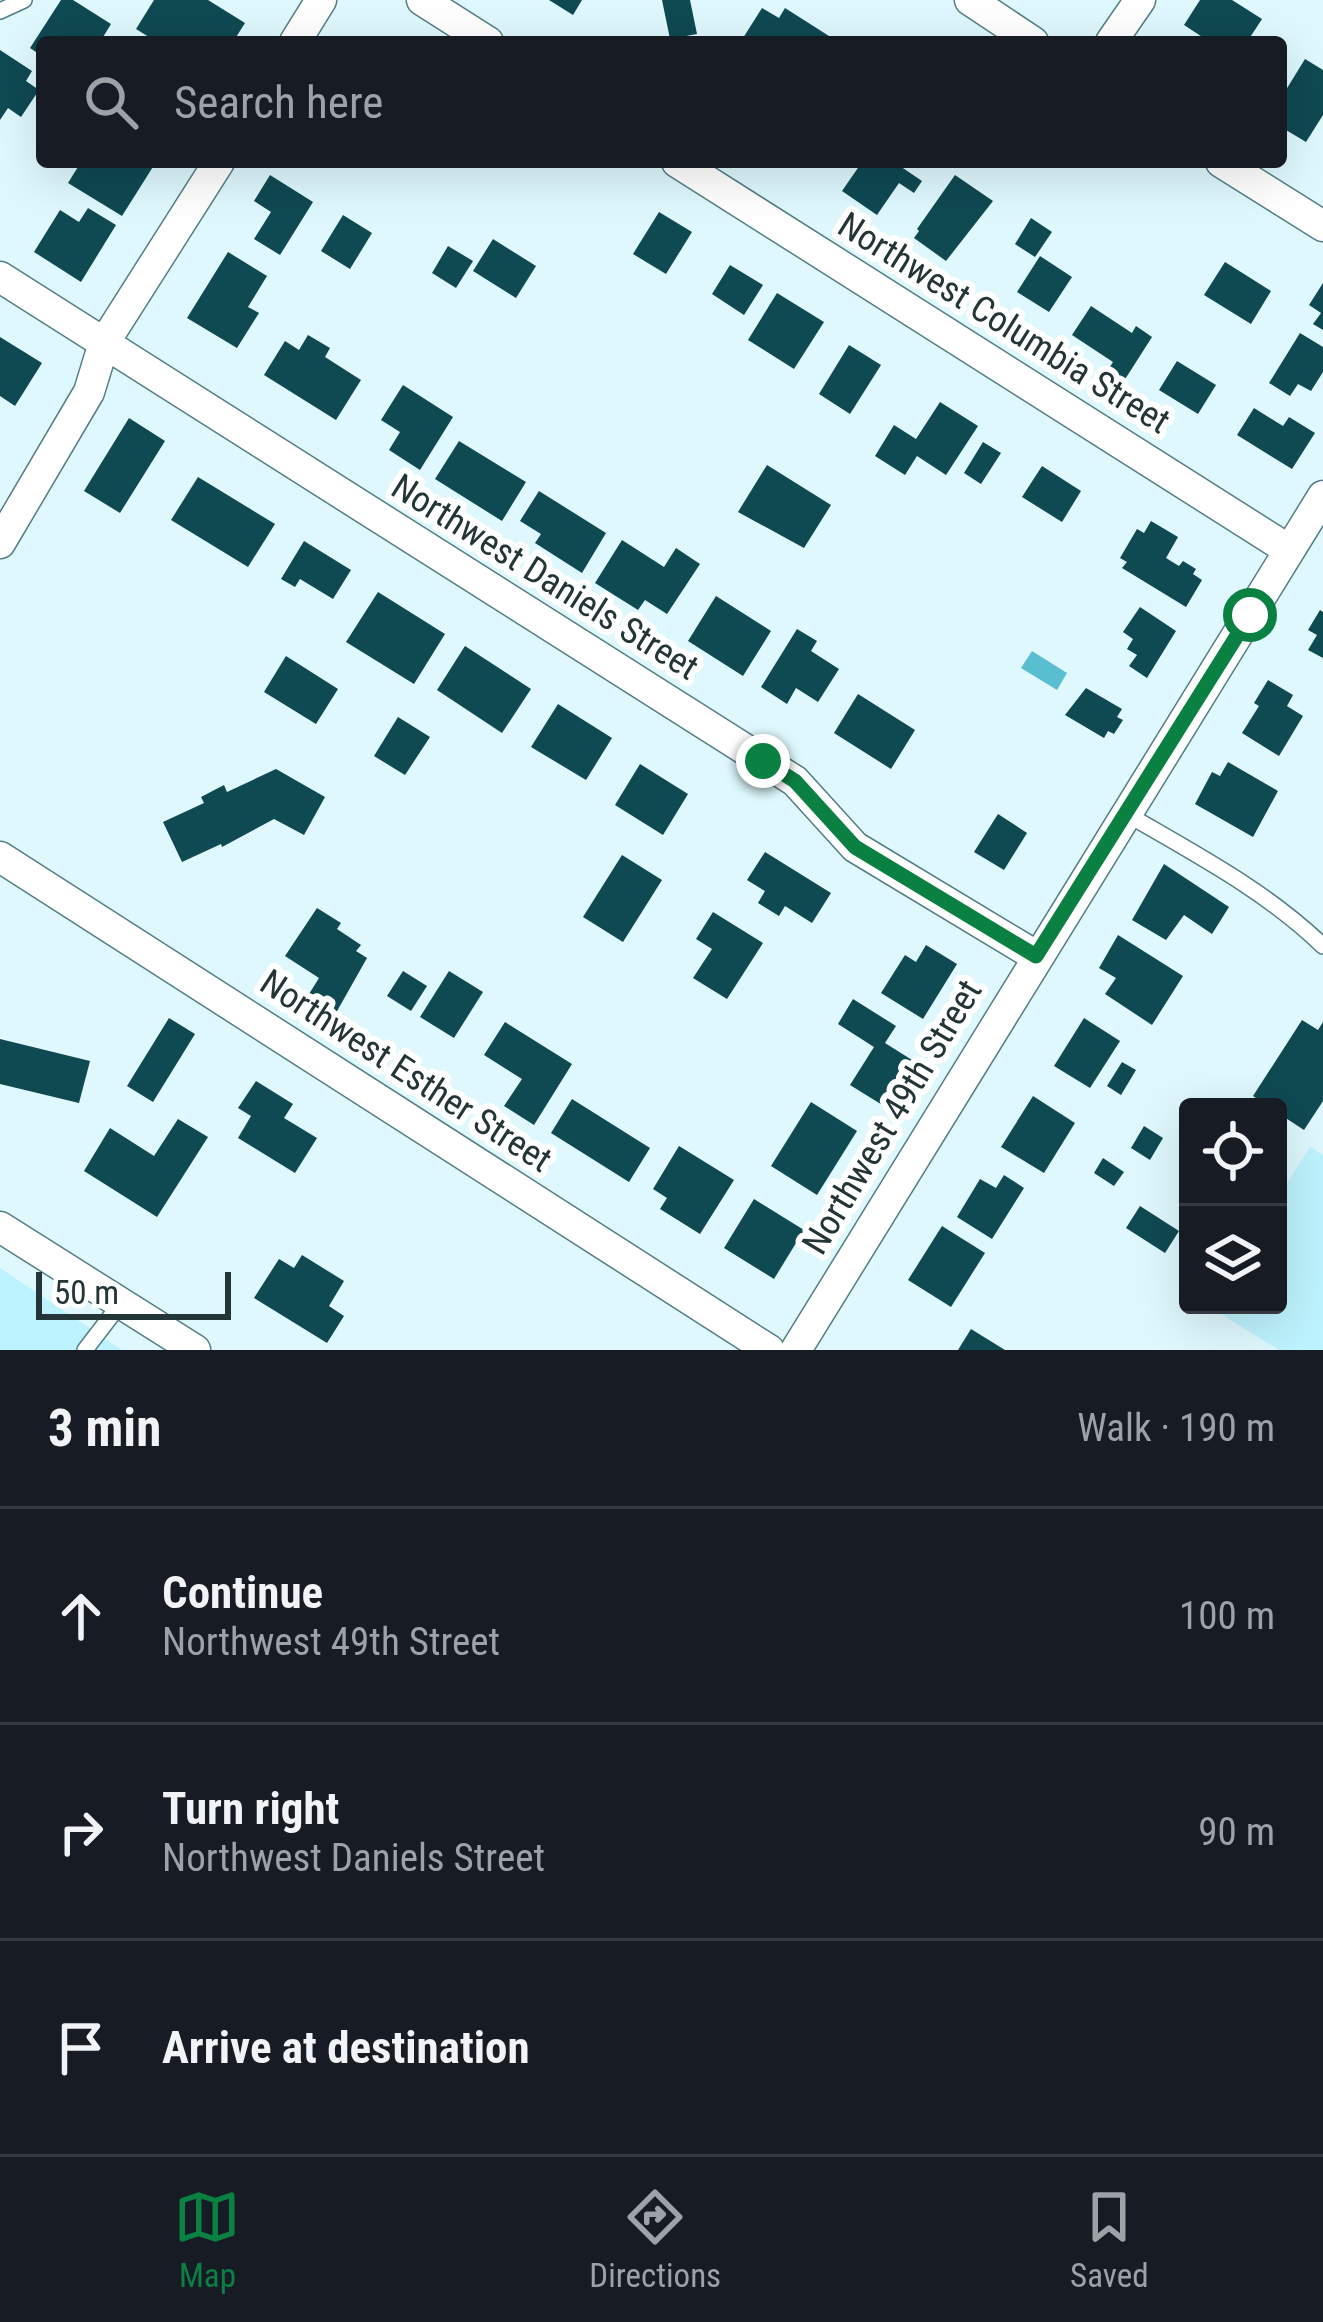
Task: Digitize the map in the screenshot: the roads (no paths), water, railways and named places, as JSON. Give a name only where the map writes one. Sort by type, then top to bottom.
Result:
[{"type":"street","points":[[299,36],[322,0]]},
{"type":"street","points":[[422,0],[479,36]]},
{"type":"street","points":[[970,0],[1024,36]]},
{"type":"street","points":[[1115,36],[1140,0]]},
{"type":"street","points":[[0,543],[89,392],[104,343],[215,168]]},
{"type":"street","name":"Northwest Columbia Street","points":[[686,168],[1289,550]]},
{"type":"street","points":[[1231,168],[1323,226]]},
{"type":"street","name":"Northwest Daniels Street","points":[[0,277],[795,781],[855,847],[1036,956]]},
{"type":"street","name":"Northwest 49th Street","points":[[796,1350],[1323,496]]},
{"type":"street","name":"Northwest Esther Street","points":[[0,857],[769,1350]]},
{"type":"street","points":[[0,1227],[195,1350]]},
{"type":"lane","points":[[0,11],[24,0]]},
{"type":"lane","points":[[1125,813],[1259,892],[1323,946]]},
{"type":"lane","points":[[85,1350],[121,1303]]}]
